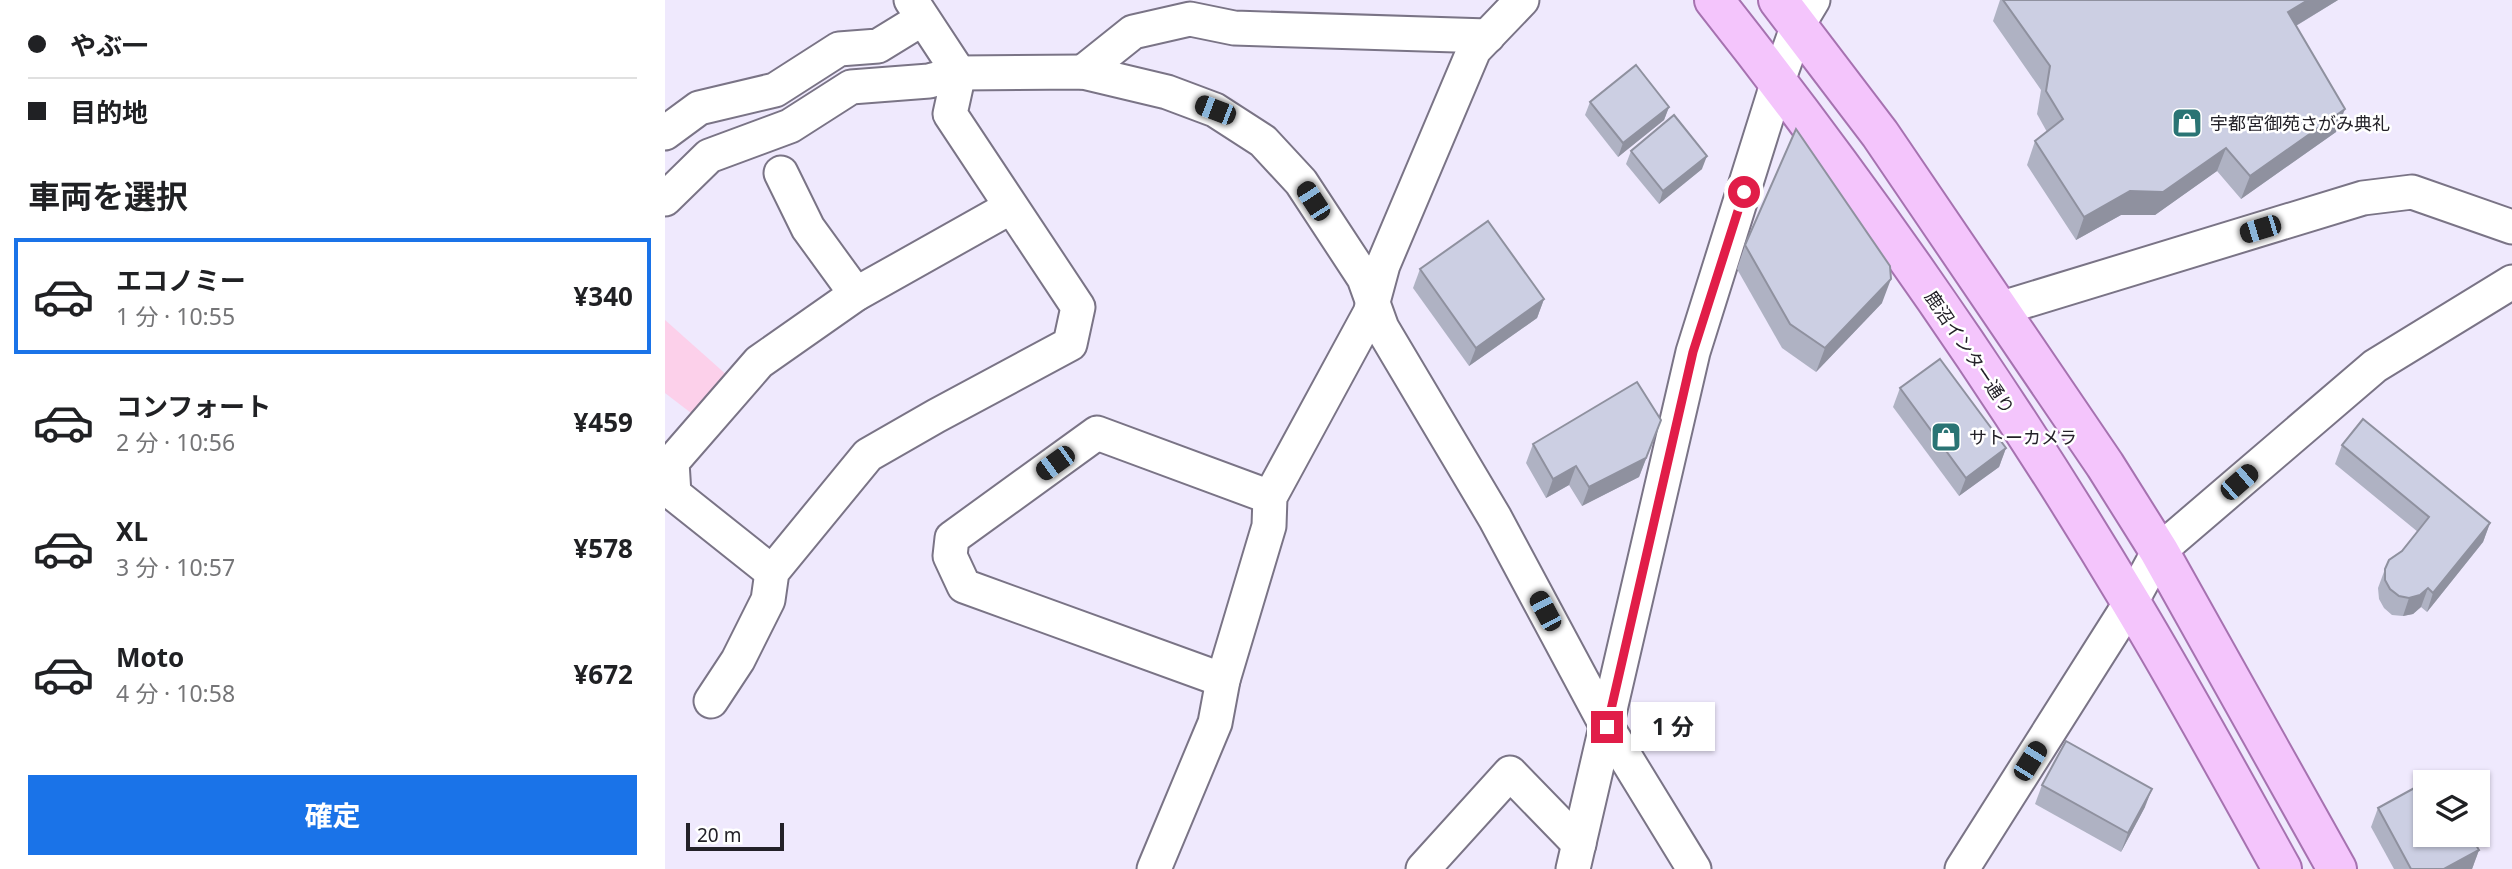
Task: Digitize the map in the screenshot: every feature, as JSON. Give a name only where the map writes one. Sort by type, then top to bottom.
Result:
[{"type":"main road","name":"鹿沼インター通り","points":[[1714,0],[1778,81],[1950,320],[2131,602],[2282,869]]},
{"type":"main road","points":[[1796,8],[2105,465],[2159,551],[2337,869]]},
{"type":"street","points":[[1154,869],[1215,723],[1223,680],[1269,526],[1270,497],[1370,313],[1383,265],[1474,50],[1522,0]]},
{"type":"street","points":[[1576,856],[1693,352],[1778,81],[1796,8]]},
{"type":"street","points":[[665,133],[699,108],[775,90],[839,50],[878,46],[917,10],[959,73],[950,114],[1078,307],[1070,344],[868,455],[772,572],[768,600],[738,660],[711,701]]},
{"type":"street","points":[[1083,72],[1133,32],[1190,19],[1234,28],[1487,36]]},
{"type":"street","points":[[665,199],[709,156],[790,126],[851,87],[929,81],[959,73],[1083,72],[1167,92],[1215,110],[1263,141],[1301,182],[1364,278],[1382,328],[1495,518],[1607,727],[1694,869]]},
{"type":"street","points":[[781,173],[808,228],[856,294]]},
{"type":"street","points":[[1999,309],[2363,198],[2411,192],[2512,227]]},
{"type":"street","points":[[772,572],[674,494],[672,462],[759,362],[856,294],[1011,207]]},
{"type":"street","points":[[1962,869],[2131,602],[2159,551],[2375,366],[2512,282]]},
{"type":"street","points":[[1223,680],[964,586],[950,556],[952,538],[1097,433],[1270,497]]},
{"type":"street","points":[[1423,869],[1510,774],[1576,856]]},
{"type":"shaded area","points":[[665,320],[729,377],[695,416],[665,393]]},
{"type":"building","name":"宇都宮御苑さがみ典礼","points":[[2003,0],[2308,0],[2288,12],[2345,109],[2250,176],[2226,148],[2163,192],[2130,191],[2084,217],[2035,141],[2063,119],[2046,91],[2050,66]]},
{"type":"building","points":[[1636,65],[1669,107],[1623,143],[1590,102]]},
{"type":"building","points":[[1674,115],[1707,156],[1663,191],[1631,151]]},
{"type":"building","points":[[1796,129],[1890,266],[1891,279],[1825,348],[1790,324],[1745,245]]},
{"type":"building","points":[[1488,221],[1544,299],[1476,348],[1420,269]]},
{"type":"building","name":"サトーカメラ","points":[[1940,359],[2006,448],[1966,478],[1900,388]]},
{"type":"building","points":[[1637,382],[1661,420],[1646,458],[1589,487],[1576,466],[1553,479],[1533,444]]},
{"type":"building","points":[[2363,419],[2490,523],[2433,593],[2428,588],[2420,595],[2409,598],[2399,596],[2390,589],[2385,580],[2385,569],[2389,560],[2402,551],[2429,517],[2342,445]]},
{"type":"building","points":[[2066,741],[2152,789],[2128,833],[2042,785]]},
{"type":"building","points":[[2413,789],[2413,847],[2477,847],[2479,850],[2444,869],[2411,869],[2378,808]]},
{"type":"place","name":"宇都宮御苑さがみ典礼","points":[[2187,123]]},
{"type":"place","name":"サトーカメラ","points":[[1946,437]]},
{"type":"route","points":[[1607,727],[1693,352],[1744,192]]}]
